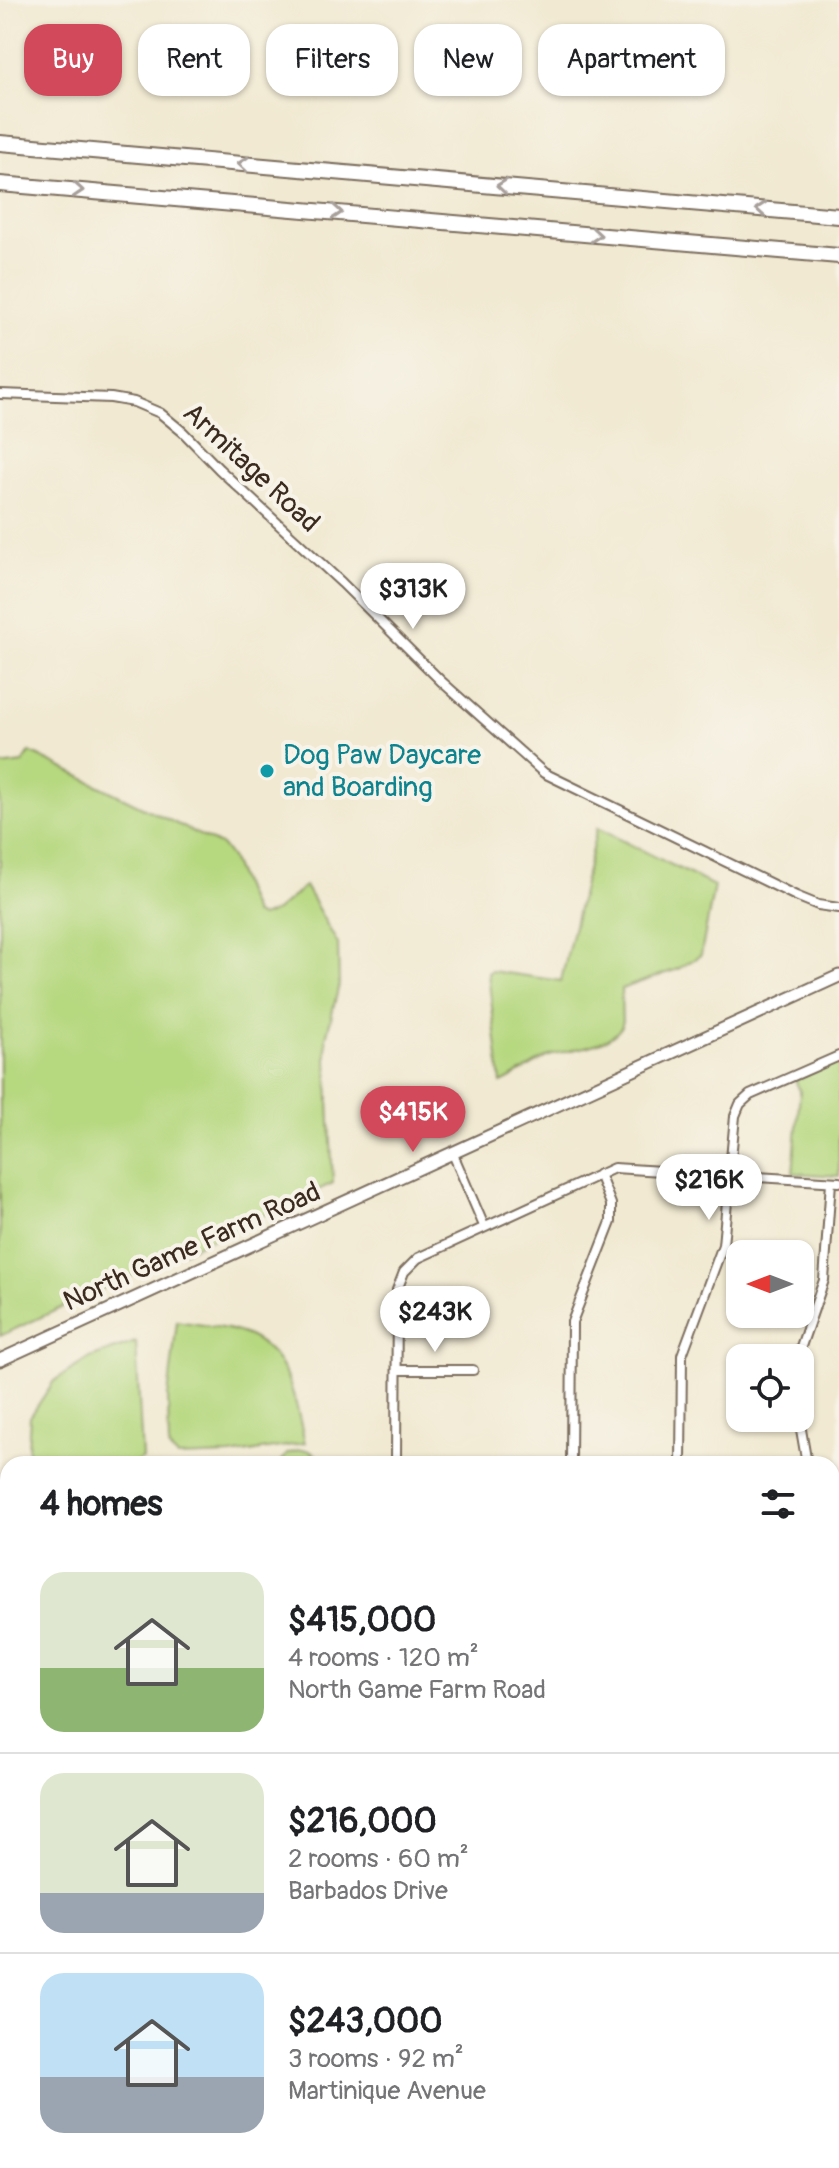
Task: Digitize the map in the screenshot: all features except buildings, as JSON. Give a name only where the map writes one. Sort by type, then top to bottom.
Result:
[{"type":"highway","points":[[0,143],[839,216]]},
{"type":"highway","points":[[0,184],[839,256]]},
{"type":"main road","name":"North Game Farm Road","points":[[0,1360],[839,976]]},
{"type":"street","name":"Armitage Road","points":[[0,394],[111,398],[134,402],[160,413],[342,583],[441,681],[544,773],[796,896],[818,905],[839,908]]},
{"type":"street","points":[[681,1456],[682,1355],[723,1245],[733,1122],[743,1101],[839,1056]]},
{"type":"street","points":[[453,1154],[484,1226]]},
{"type":"street","points":[[396,1456],[397,1290],[404,1272],[425,1254],[614,1168],[835,1182],[824,1280],[802,1344]]},
{"type":"street","points":[[571,1456],[572,1322],[611,1222],[611,1204],[599,1174]]},
{"type":"street","points":[[397,1370],[473,1370]]},
{"type":"street","points":[[801,1432],[806,1456]]},
{"type":"green space","points":[[30,752],[222,846],[231,858],[254,914],[261,917],[276,911],[305,886],[338,944],[339,985],[326,1038],[333,1183],[0,1336],[0,766],[23,763]]},
{"type":"green space","points":[[597,828],[714,886],[701,955],[678,969],[621,989],[622,1026],[609,1038],[552,1055],[501,1083],[488,973],[561,981]]},
{"type":"green space","points":[[839,1061],[839,1176],[793,1173],[800,1091],[795,1080]]},
{"type":"green space","points":[[177,1321],[236,1331],[259,1342],[281,1366],[293,1395],[305,1443],[231,1455],[177,1456],[169,1449],[168,1397]]},
{"type":"green space","points":[[136,1342],[142,1456],[28,1456],[30,1417],[54,1381],[90,1358]]},
{"type":"green space","points":[[308,1450],[316,1456],[286,1456]]},
{"type":"place","name":"Dog Paw Daycare and Boarding","points":[[267,771]]}]
